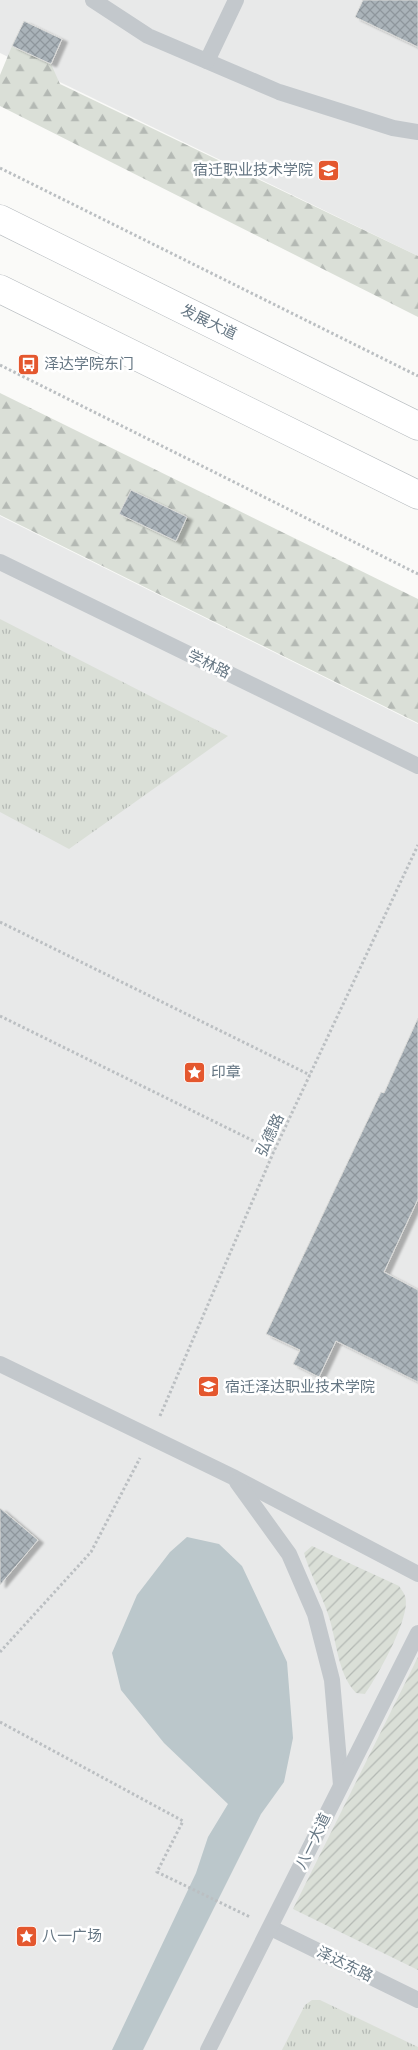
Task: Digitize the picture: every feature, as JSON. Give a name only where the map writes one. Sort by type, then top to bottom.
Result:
[{"type":"main road","name":"发展大道","points":[[0,219],[418,426]]},
{"type":"main road","points":[[0,289],[418,495]]},
{"type":"lane","points":[[93,0],[148,36],[279,92],[393,128],[418,132]]},
{"type":"lane","points":[[207,61],[236,0]]},
{"type":"lane","name":"学林路","points":[[0,562],[418,766]]},
{"type":"lane","points":[[0,1364],[235,1478],[418,1574]]},
{"type":"lane","points":[[235,1478],[289,1554],[315,1614],[332,1680],[341,1786]]},
{"type":"lane","name":"八一大道","points":[[208,2050],[271,1928],[418,1632]]},
{"type":"lane","name":"泽达东路","points":[[271,1928],[418,2000]]},
{"type":"path","points":[[0,168],[418,376]]},
{"type":"path","points":[[0,365],[418,574]]},
{"type":"path","name":"弘德路","points":[[0,1652],[91,1552],[151,1437],[274,1151],[418,845]]},
{"type":"path","points":[[0,922],[310,1075]]},
{"type":"path","points":[[0,1016],[274,1151]]},
{"type":"path","points":[[0,1722],[183,1821],[157,1872],[271,1928]]},
{"type":"shaded area","name":"宿迁职业技术学院","points":[[0,0],[418,0],[418,256],[0,53]]},
{"type":"shaded area","name":"宿迁泽达职业技术学院","points":[[0,516],[418,724],[418,2050],[0,2050]]},
{"type":"shaded area","points":[[187,1537],[219,1544],[242,1566],[287,1662],[293,1738],[284,1782],[261,1814],[143,2050],[112,2050],[196,1873],[208,1837],[228,1804],[164,1743],[121,1690],[112,1653],[137,1595],[170,1552]]},
{"type":"green space","points":[[12,46],[51,64],[60,84],[418,256],[418,317],[0,106],[0,75]]},
{"type":"green space","points":[[0,393],[418,599],[418,723],[0,515]]},
{"type":"green space","points":[[0,619],[228,736],[69,849],[0,812]]},
{"type":"green space","points":[[312,1546],[399,1586],[405,1596],[406,1605],[399,1631],[385,1661],[365,1694],[356,1693],[341,1666],[328,1614],[304,1553]]},
{"type":"green space","points":[[418,1657],[418,1970],[293,1909]]},
{"type":"green space","points":[[312,2000],[320,2000],[418,2047],[418,2050],[282,2050],[305,2005]]},
{"type":"building","points":[[363,0],[418,0],[418,47],[355,17]]},
{"type":"building","points":[[24,21],[62,39],[51,64],[12,46]]},
{"type":"building","points":[[131,490],[187,517],[176,541],[119,514]]},
{"type":"building","points":[[418,1018],[418,1199],[384,1272],[418,1290],[418,1382],[336,1341],[319,1377],[293,1364],[300,1350],[266,1334],[381,1092],[384,1093]]},
{"type":"building","points":[[0,1508],[38,1540],[0,1585]]},
{"type":"place","name":"宿迁职业技术学院","points":[[329,170]]},
{"type":"place","name":"泽达学院东门","points":[[28,364]]},
{"type":"place","name":"印章","points":[[195,1072]]},
{"type":"place","name":"宿迁泽达职业技术学院","points":[[209,1387]]},
{"type":"place","name":"八一广场","points":[[26,1936]]}]
